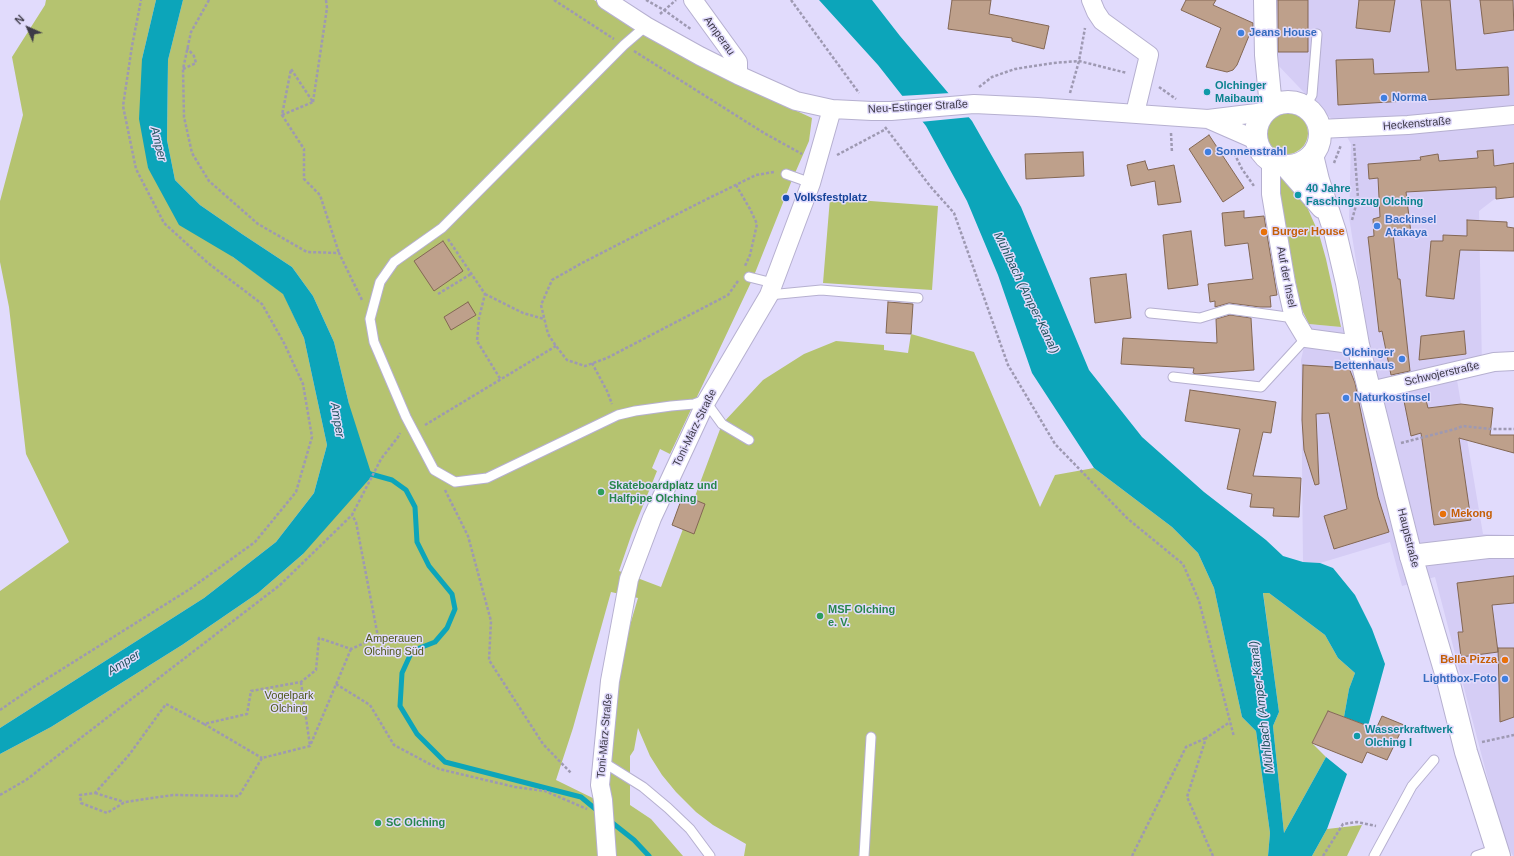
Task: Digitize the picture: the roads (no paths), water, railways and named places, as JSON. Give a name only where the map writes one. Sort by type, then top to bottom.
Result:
[{"type":"street","name":"Neu-Estinger Straße","points":[[606,0],[646,26],[738,75],[796,101],[832,109],[892,111],[974,99],[1067,109],[1208,119],[1268,109]]},
{"type":"street","name":"Amperau","points":[[693,0],[738,62],[738,75]]},
{"type":"street","points":[[1265,0],[1268,109]]},
{"type":"street","points":[[1093,6],[1102,20],[1149,55],[1135,113]]},
{"type":"street","points":[[1266,55],[1299,104],[1314,115],[1319,129],[1320,138],[1312,155],[1296,165],[1279,163],[1262,152],[1256,140],[1257,125],[1268,109],[1282,103],[1299,104]]},
{"type":"street","name":"Toni-März-Straße","points":[[607,856],[604,808],[600,785],[610,681],[629,579],[652,518],[706,402],[771,289],[811,183],[832,109]]},
{"type":"street","name":"Heckenstraße","points":[[1319,129],[1514,115]]},
{"type":"street","name":"Neu-Estinger Straße","points":[[1208,119],[1256,140]]},
{"type":"street","name":"Hauptstraße","points":[[1312,155],[1318,180],[1335,232],[1347,283],[1358,345],[1412,556],[1448,680],[1490,854]]},
{"type":"street","name":"Hauptstraße","points":[[1279,163],[1330,217]]},
{"type":"street","name":"Auf der Insel","points":[[1279,163],[1271,194],[1286,283],[1294,318],[1306,338]]},
{"type":"street","points":[[1306,338],[1358,345]]},
{"type":"street","name":"Schwojerstraße","points":[[1370,392],[1494,362],[1514,361]]},
{"type":"street","points":[[1412,556],[1488,547],[1514,547]]},
{"type":"lane","points":[[646,26],[624,45],[442,228],[394,262],[380,282],[370,318],[374,342],[406,417],[434,470],[455,482],[487,478],[616,415],[635,411],[694,404],[702,401],[706,402],[722,424],[749,440]]},
{"type":"lane","points":[[1299,104],[1312,95],[1316,34]]},
{"type":"lane","points":[[786,174],[811,183]]},
{"type":"lane","points":[[745,277],[771,289],[821,290],[918,298]]},
{"type":"lane","points":[[1150,313],[1200,318],[1229,309],[1294,318]]},
{"type":"lane","points":[[1173,377],[1261,387],[1306,338]]},
{"type":"lane","points":[[864,856],[871,737]]},
{"type":"lane","points":[[1374,856],[1412,786],[1434,760]]},
{"type":"lane","points":[[603,762],[643,787],[668,808],[690,829],[710,856]]},
{"type":"water","name":"Amper","points":[[156,0],[183,0],[168,60],[167,140],[175,180],[200,205],[292,267],[313,296],[334,342],[349,404],[372,476],[303,554],[258,593],[182,645],[51,727],[0,754],[0,728],[204,598],[276,542],[314,493],[327,445],[304,338],[283,294],[233,257],[179,225],[148,168],[139,119],[142,59]]},
{"type":"water","name":"Mühlbach (Amper-Kanal)","points":[[819,0],[872,0],[900,36],[972,121],[1021,207],[1089,370],[1142,437],[1204,492],[1266,540],[1283,556],[1303,562],[1320,563],[1333,568],[1355,595],[1372,629],[1385,664],[1368,726],[1344,717],[1349,689],[1355,673],[1338,658],[1325,635],[1269,593],[1263,593],[1279,712],[1273,726],[1284,833],[1326,757],[1347,774],[1327,829],[1312,856],[1268,856],[1270,833],[1256,731],[1242,717],[1214,588],[1198,553],[1172,527],[1094,468],[1032,373],[998,275],[967,201],[926,126],[878,65]]},
{"type":"waterway","points":[[367,473],[392,480],[406,490],[415,507],[417,542],[429,566],[452,594],[455,609],[447,628],[435,642],[412,651],[402,673],[400,706],[417,734],[445,762],[581,797],[599,812]]},
{"type":"waterway","points":[[610,821],[634,840],[649,856]]},
{"type":"place","name":"Jeans House","points":[[1241,33]]},
{"type":"place","name":"Olchinger Maibaum","points":[[1207,92]]},
{"type":"place","name":"Norma","points":[[1384,98]]},
{"type":"place","name":"Sonnenstrahl","points":[[1208,152]]},
{"type":"place","name":"40 Jahre Faschingszug Olching","points":[[1298,195]]},
{"type":"place","name":"Volksfestplatz","points":[[786,198]]},
{"type":"place","name":"Backinsel Atakaya","points":[[1377,226]]},
{"type":"place","name":"Burger House","points":[[1264,232]]},
{"type":"place","name":"Olchinger Bettenhaus","points":[[1402,359]]},
{"type":"place","name":"Naturkostinsel","points":[[1346,398]]},
{"type":"place","name":"Skateboardplatz und Halfpipe Olching","points":[[601,492]]},
{"type":"place","name":"Mekong","points":[[1443,514]]},
{"type":"place","name":"MSF Olching e. V.","points":[[820,616]]},
{"type":"place","name":"Bella Pizza","points":[[1505,660]]},
{"type":"place","name":"Lightbox-Foto","points":[[1505,679]]},
{"type":"place","name":"Wasserkraftwerk Olching I","points":[[1357,736]]},
{"type":"place","name":"SC Olching","points":[[378,823]]},
{"type":"park label","name":"Amperauen Olching Süd","points":[[394,645]]},
{"type":"park label","name":"Vogelpark Olching","points":[[289,702]]}]
